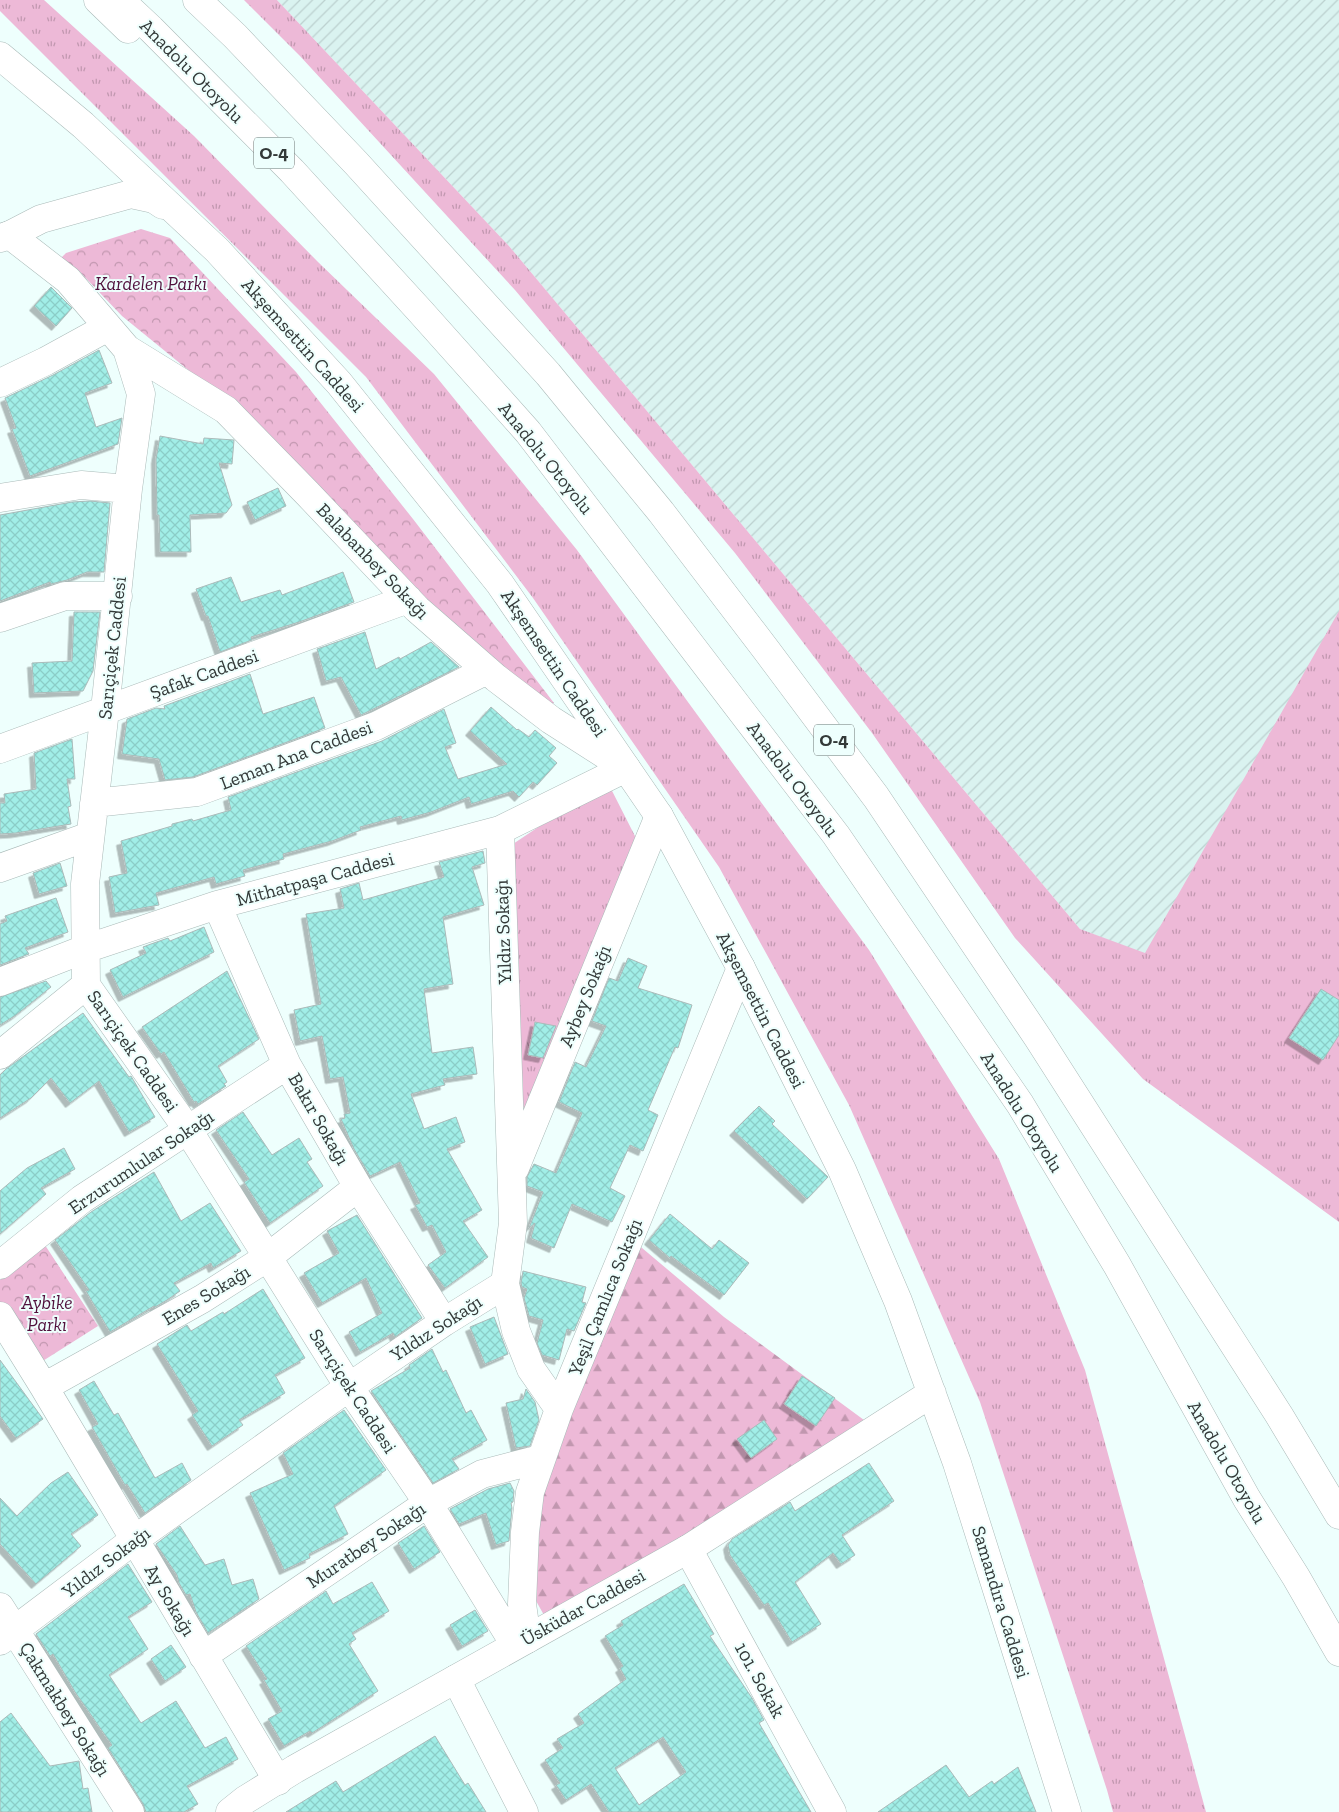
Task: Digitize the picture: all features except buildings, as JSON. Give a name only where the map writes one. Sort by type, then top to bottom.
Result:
[{"type":"main road","points":[[98,0],[286,185],[420,311]]},
{"type":"main road","name":"Anadolu Otoyolu","points":[[120,0],[152,29],[292,171],[528,432],[836,835],[1020,1104],[1117,1265],[1247,1499],[1339,1652]]},
{"type":"main road","name":"O-4","points":[[197,0],[235,36],[356,163],[548,374],[661,512],[876,797],[1038,1038],[1196,1283],[1339,1515]]},
{"type":"main road","points":[[201,0],[235,36]]},
{"type":"main road","name":"Akşemsettin Caddesi","points":[[0,56],[83,124],[217,250],[345,390],[500,584],[659,816],[741,968],[842,1170],[898,1300],[932,1393]]},
{"type":"main road","points":[[5,236],[41,219],[131,194],[154,199],[175,212]]},
{"type":"main road","name":"Sarıçiçek Caddesi","points":[[5,236],[68,280],[127,349],[141,394],[128,489],[118,596],[85,884],[86,985],[188,1130],[349,1386],[521,1642]]},
{"type":"main road","points":[[0,384],[46,362],[108,327]]},
{"type":"main road","name":"Balabanbey Sokağı","points":[[127,349],[226,410],[408,599],[487,670],[551,720],[626,768]]},
{"type":"main road","points":[[0,498],[81,485],[128,489]]},
{"type":"main road","points":[[0,618],[65,596],[118,596]]},
{"type":"main road","name":"Şafak Caddesi","points":[[0,749],[408,599]]},
{"type":"main road","name":"Leman Ana Caddesi","points":[[94,803],[197,792],[376,726],[487,670]]},
{"type":"main road","name":"Mithatpaşa Caddesi","points":[[0,982],[85,949],[217,905],[500,830],[626,768]]},
{"type":"main road","name":"Aybey Sokağı","points":[[511,1176],[659,816]]},
{"type":"main road","name":"Yıldız Sokağı","points":[[8,1636],[134,1540],[349,1386],[444,1322],[505,1284],[513,1223],[500,830]]},
{"type":"main road","points":[[0,868],[90,836]]},
{"type":"main road","name":"Bakır Sokağı","points":[[217,905],[287,1065],[358,1187],[444,1322]]},
{"type":"main road","name":"Yeşil Çamlıca Sokağı","points":[[521,1642],[525,1532],[530,1492],[540,1459],[741,968]]},
{"type":"main road","points":[[0,1055],[86,985]]},
{"type":"main road","name":"Erzurumlular Sokağı","points":[[0,1265],[82,1199],[287,1065]]},
{"type":"main road","name":"Enes Sokağı","points":[[44,1387],[202,1299],[268,1258],[358,1187]]},
{"type":"main road","points":[[505,1284],[516,1331],[531,1369],[559,1409]]},
{"type":"main road","name":"Ay Sokağı","points":[[0,1316],[278,1781]]},
{"type":"main road","name":"Üsküdar Caddesi","points":[[230,1812],[245,1800],[278,1781],[688,1549],[932,1393]]},
{"type":"main road","name":"Samandıra Caddesi","points":[[932,1393],[957,1463],[1067,1812]]},
{"type":"main road","name":"Muratbey Sokağı","points":[[203,1656],[428,1503],[482,1474],[540,1459]]},
{"type":"main road","name":"101. Sokak","points":[[688,1549],[832,1812]]},
{"type":"main road","name":"Çakmakbey Sokağı","points":[[0,1607],[8,1636],[130,1812]]},
{"type":"main road","points":[[456,1679],[524,1812]]},
{"type":"shaded area","points":[[277,0],[1339,0],[1339,983],[1144,954],[1080,929],[509,246]]},
{"type":"green space","points":[[0,0],[44,0],[194,136],[318,262],[434,374],[577,550],[869,950],[999,1159],[1085,1370],[1206,1812],[1113,1812],[980,1402],[849,1105],[719,867],[533,598],[366,377],[0,11]]},
{"type":"green space","points":[[244,0],[277,0],[509,246],[1080,929],[1145,953],[1339,611],[1339,1222],[1143,1079],[1015,938],[872,733],[735,553],[515,290],[300,56]]},
{"type":"green space","name":"Kardelen Parkı","points":[[141,229],[170,238],[296,372],[413,519],[554,703],[548,707],[411,594],[236,409],[122,316],[79,271],[61,258],[66,253]]},
{"type":"green space","points":[[607,781],[637,840],[524,1124],[513,844]]},
{"type":"green space","points":[[629,1237],[724,1317],[864,1420],[689,1533],[545,1617],[535,1599],[534,1491]]},
{"type":"green space","name":"Aybike Parkı","points":[[41,1239],[98,1326],[38,1364],[0,1307],[0,1280]]}]
